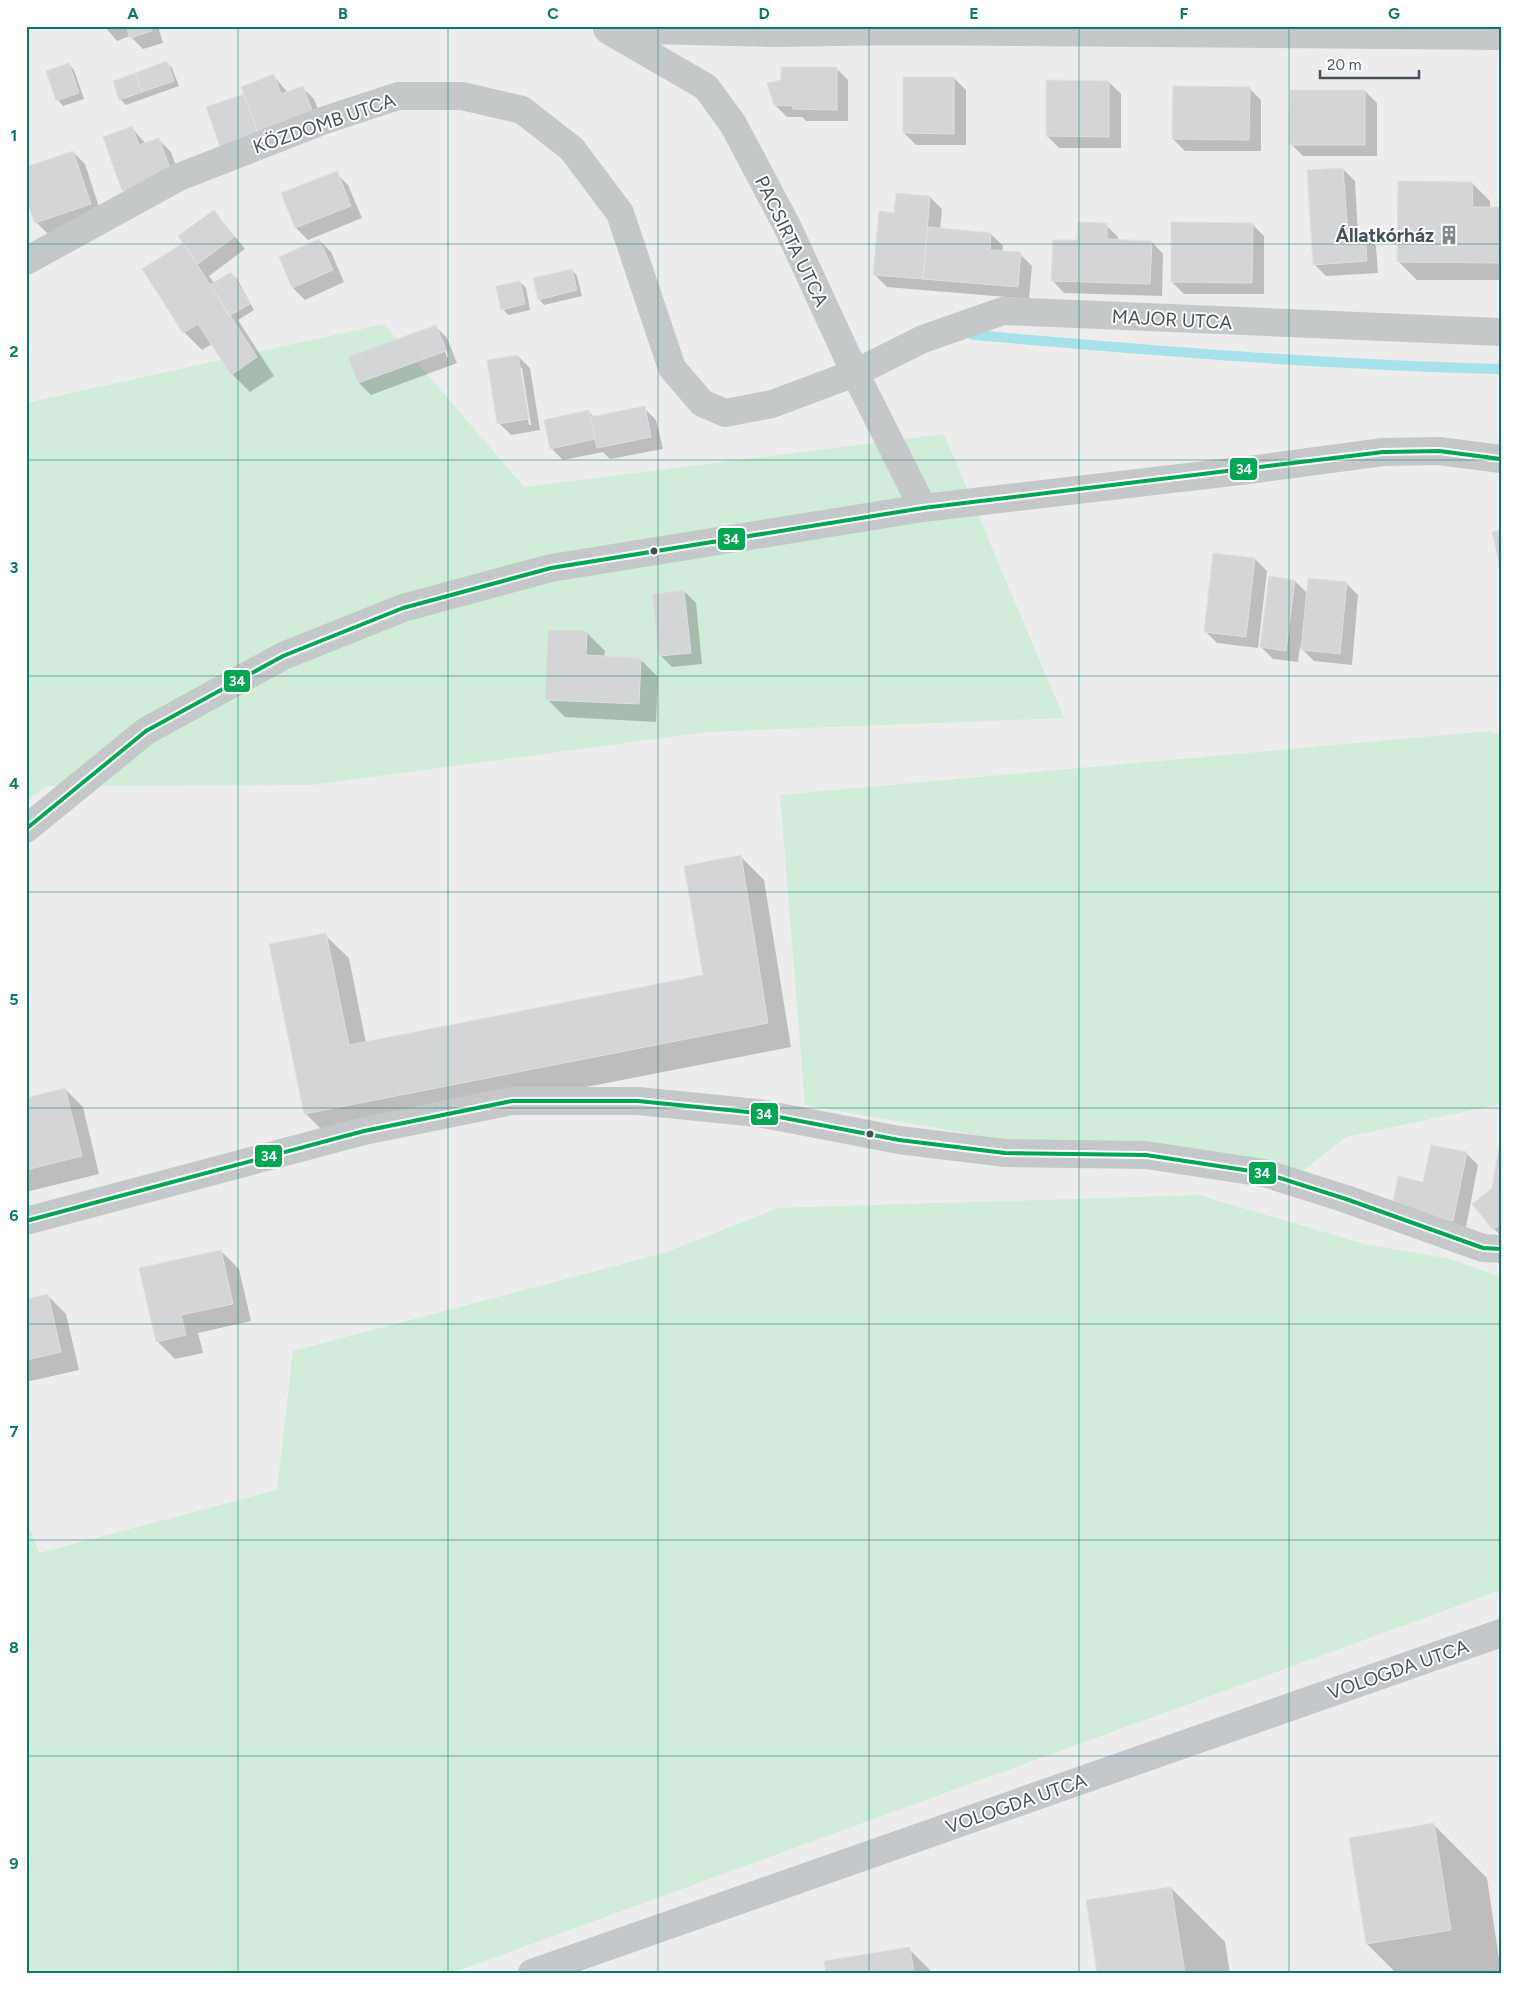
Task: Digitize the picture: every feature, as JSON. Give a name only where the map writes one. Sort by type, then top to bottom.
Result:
[{"type":"street","points":[[604,28],[776,33],[900,31],[1501,36]]},
{"type":"street","name":"PACSIRTA UTCA","points":[[604,28],[706,87],[733,124],[787,226],[855,373],[922,508]]},
{"type":"street","name":"KÖZDOMB UTCA","points":[[26,260],[179,177],[325,120],[398,96],[462,96],[522,110],[572,149],[620,213],[672,368],[702,403],[725,413],[772,404],[855,373]]},
{"type":"street","name":"MAJOR UTCA","points":[[855,373],[923,339],[1003,311],[1501,332]]},
{"type":"street","points":[[26,829],[146,731],[282,656],[403,608],[551,568],[922,508],[1383,452],[1440,451],[1501,459]]},
{"type":"street","points":[[26,1221],[364,1131],[512,1101],[638,1101],[758,1113],[899,1140],[1005,1153],[1146,1155],[1264,1173],[1346,1198],[1483,1248],[1501,1249]]},
{"type":"street","name":"VOLOGDA UTCA","points":[[532,1973],[1501,1633]]},
{"type":"green space","points":[[384,324],[524,487],[944,434],[1064,718],[707,732],[312,785],[46,786],[26,801],[26,403]]},
{"type":"green space","points":[[1490,731],[1501,736],[1501,1104],[1346,1137],[1299,1174],[1005,1140],[805,1105],[780,795]]},
{"type":"green space","points":[[1199,1195],[1364,1244],[1450,1259],[1501,1277],[1501,1590],[452,1973],[26,1973],[26,1517],[39,1553],[277,1490],[293,1351],[664,1253],[778,1208]]},
{"type":"building","points":[[126,26],[150,26],[152,31],[130,38]]},
{"type":"building","points":[[167,61],[174,81],[142,92],[135,73]]},
{"type":"building","points":[[69,63],[79,93],[56,101],[46,71]]},
{"type":"building","points":[[781,67],[837,67],[837,110],[793,109],[793,106],[774,105],[767,83],[781,80]]},
{"type":"building","points":[[135,73],[142,92],[119,100],[113,81]]},
{"type":"building","points":[[274,74],[281,94],[303,86],[315,118],[260,139],[241,87]]},
{"type":"building","points":[[903,77],[954,77],[954,134],[903,133]]},
{"type":"building","points":[[1046,80],[1109,81],[1109,137],[1046,136]]},
{"type":"building","points":[[1173,86],[1250,87],[1249,140],[1172,139]]},
{"type":"building","points":[[1290,90],[1365,90],[1365,145],[1289,145]]},
{"type":"building","points":[[244,94],[260,139],[222,152],[206,107]]},
{"type":"building","points":[[132,126],[139,145],[159,138],[172,174],[122,191],[103,137]]},
{"type":"building","points":[[73,151],[91,204],[35,223],[26,199],[26,167]]},
{"type":"building","points":[[1343,168],[1348,234],[1365,233],[1367,261],[1313,265],[1307,170]]},
{"type":"building","points":[[337,171],[351,206],[295,228],[281,193]]},
{"type":"building","name":"Állatkórház","points":[[1398,181],[1472,182],[1473,207],[1501,207],[1501,263],[1397,262]]},
{"type":"building","points":[[896,193],[930,196],[923,279],[873,275],[879,211],[894,213]]},
{"type":"building","points":[[214,210],[234,237],[198,264],[178,236]]},
{"type":"building","points":[[1078,222],[1107,223],[1107,239],[1152,241],[1150,284],[1051,281],[1053,240],[1077,240]]},
{"type":"building","points":[[1171,222],[1253,223],[1252,283],[1171,282]]},
{"type":"building","points":[[928,227],[991,233],[990,250],[1021,252],[1018,287],[923,279]]},
{"type":"building","points":[[319,239],[333,270],[292,288],[279,257]]},
{"type":"building","points":[[183,243],[257,357],[231,375],[198,324],[183,333],[142,269]]},
{"type":"building","points":[[572,269],[577,290],[538,300],[533,278]]},
{"type":"building","points":[[231,272],[250,304],[229,316],[211,284]]},
{"type":"building","points":[[520,281],[525,304],[501,310],[496,286]]},
{"type":"building","points":[[436,325],[446,351],[358,383],[348,357]]},
{"type":"building","points":[[518,355],[529,419],[497,424],[487,360]]},
{"type":"building","points":[[645,406],[651,437],[597,448],[591,417]]},
{"type":"building","points":[[589,410],[595,439],[550,449],[544,420]]},
{"type":"building","points":[[1501,530],[1501,571],[1492,532]]},
{"type":"building","points":[[1213,553],[1255,558],[1246,637],[1204,632]]},
{"type":"building","points":[[1269,576],[1295,580],[1286,651],[1260,647]]},
{"type":"building","points":[[1308,578],[1347,582],[1340,654],[1301,650]]},
{"type":"building","points":[[684,590],[691,653],[659,656],[652,594]]},
{"type":"building","points":[[548,630],[587,631],[586,655],[641,658],[639,704],[545,700]]},
{"type":"building","points":[[741,855],[768,1023],[304,1114],[269,944],[326,933],[349,1045],[703,975],[684,866]]},
{"type":"building","points":[[65,1088],[82,1156],[26,1170],[26,1098]]},
{"type":"building","points":[[1431,1145],[1467,1152],[1453,1221],[1392,1208],[1398,1176],[1423,1182]]},
{"type":"building","points":[[1499,1146],[1501,1147],[1501,1224],[1493,1230],[1472,1204],[1492,1188]]},
{"type":"building","points":[[221,1250],[233,1304],[181,1315],[186,1335],[156,1342],[139,1268]]},
{"type":"building","points":[[48,1294],[61,1352],[26,1360],[26,1299]]},
{"type":"building","points":[[1434,1823],[1451,1930],[1366,1944],[1349,1838]]},
{"type":"building","points":[[1171,1887],[1185,1973],[1097,1973],[1086,1900]]},
{"type":"building","points":[[910,1947],[914,1973],[826,1973],[824,1961]]},
{"type":"waterway","points":[[973,335],[1303,360],[1501,369]]},
{"type":"transit line","name":"34","points":[[26,829],[146,731],[283,656],[403,608],[551,568],[923,508],[1383,452],[1439,451],[1501,459]]},
{"type":"transit line","name":"34","points":[[26,1221],[364,1131],[512,1101],[638,1101],[758,1113],[899,1140],[1005,1153],[1146,1155],[1264,1173],[1346,1199],[1483,1248],[1501,1249]]},
{"type":"place","name":"Állatkórház","points":[[1449,235]]}]
